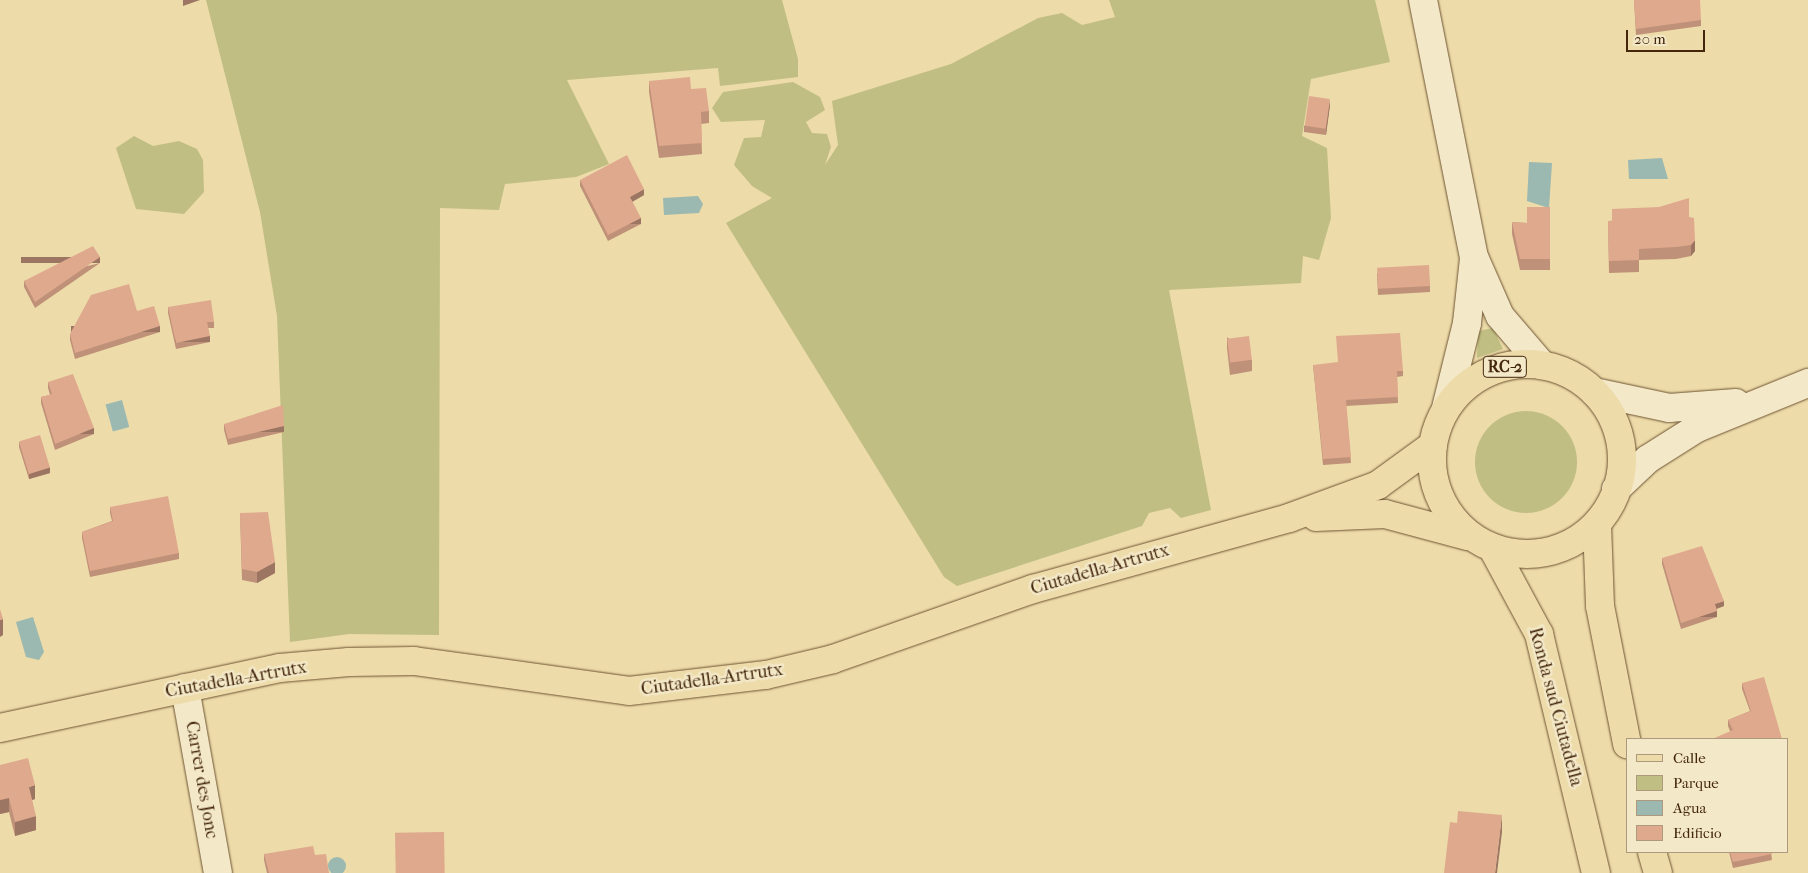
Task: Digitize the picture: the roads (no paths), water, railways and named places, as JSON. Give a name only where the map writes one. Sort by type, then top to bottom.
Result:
[{"type":"main road","name":"RC-2","points":[[1514,364],[1542,365],[1570,374],[1594,392],[1612,416],[1621,444],[1616,489],[1597,524],[1575,542],[1549,552],[1521,555],[1482,543],[1452,519],[1439,496],[1432,471],[1433,444],[1446,408],[1464,387],[1488,372],[1514,364]]},
{"type":"main road","name":"Ciutadella-Artrutx","points":[[0,728],[280,668],[349,662],[414,661],[629,691],[766,675],[833,660],[1033,588],[1289,518],[1378,485],[1433,444]]},
{"type":"main road","name":"Ciutadella-Artrutx","points":[[1289,518],[1384,514],[1482,543]]},
{"type":"main road","points":[[1597,524],[1600,606],[1626,739]]},
{"type":"main road","name":"Ronda sud Ciutadella","points":[[1482,543],[1540,634],[1596,873]]},
{"type":"main road","points":[[1652,853],[1658,873]]},
{"type":"street","points":[[1423,0],[1474,257],[1500,316],[1542,365]]},
{"type":"street","points":[[1446,408],[1467,323],[1474,257]]},
{"type":"street","points":[[1616,489],[1675,441],[1757,401],[1808,383]]},
{"type":"street","points":[[1594,392],[1669,408],[1757,401]]},
{"type":"street","name":"Carrer des Jonc","points":[[185,688],[218,873]]},
{"type":"water","points":[[1662,158],[1668,179],[1629,179],[1628,160]]},
{"type":"water","points":[[1529,162],[1552,163],[1549,208],[1527,201]]},
{"type":"water","points":[[698,196],[703,204],[699,213],[664,215],[663,198]]},
{"type":"water","points":[[122,400],[129,427],[113,431],[106,404]]},
{"type":"water","points":[[33,617],[44,652],[39,660],[26,657],[16,622]]},
{"type":"water","points":[[337,857],[345,863],[345,869],[340,874],[331,872],[328,866],[331,860]]}]
